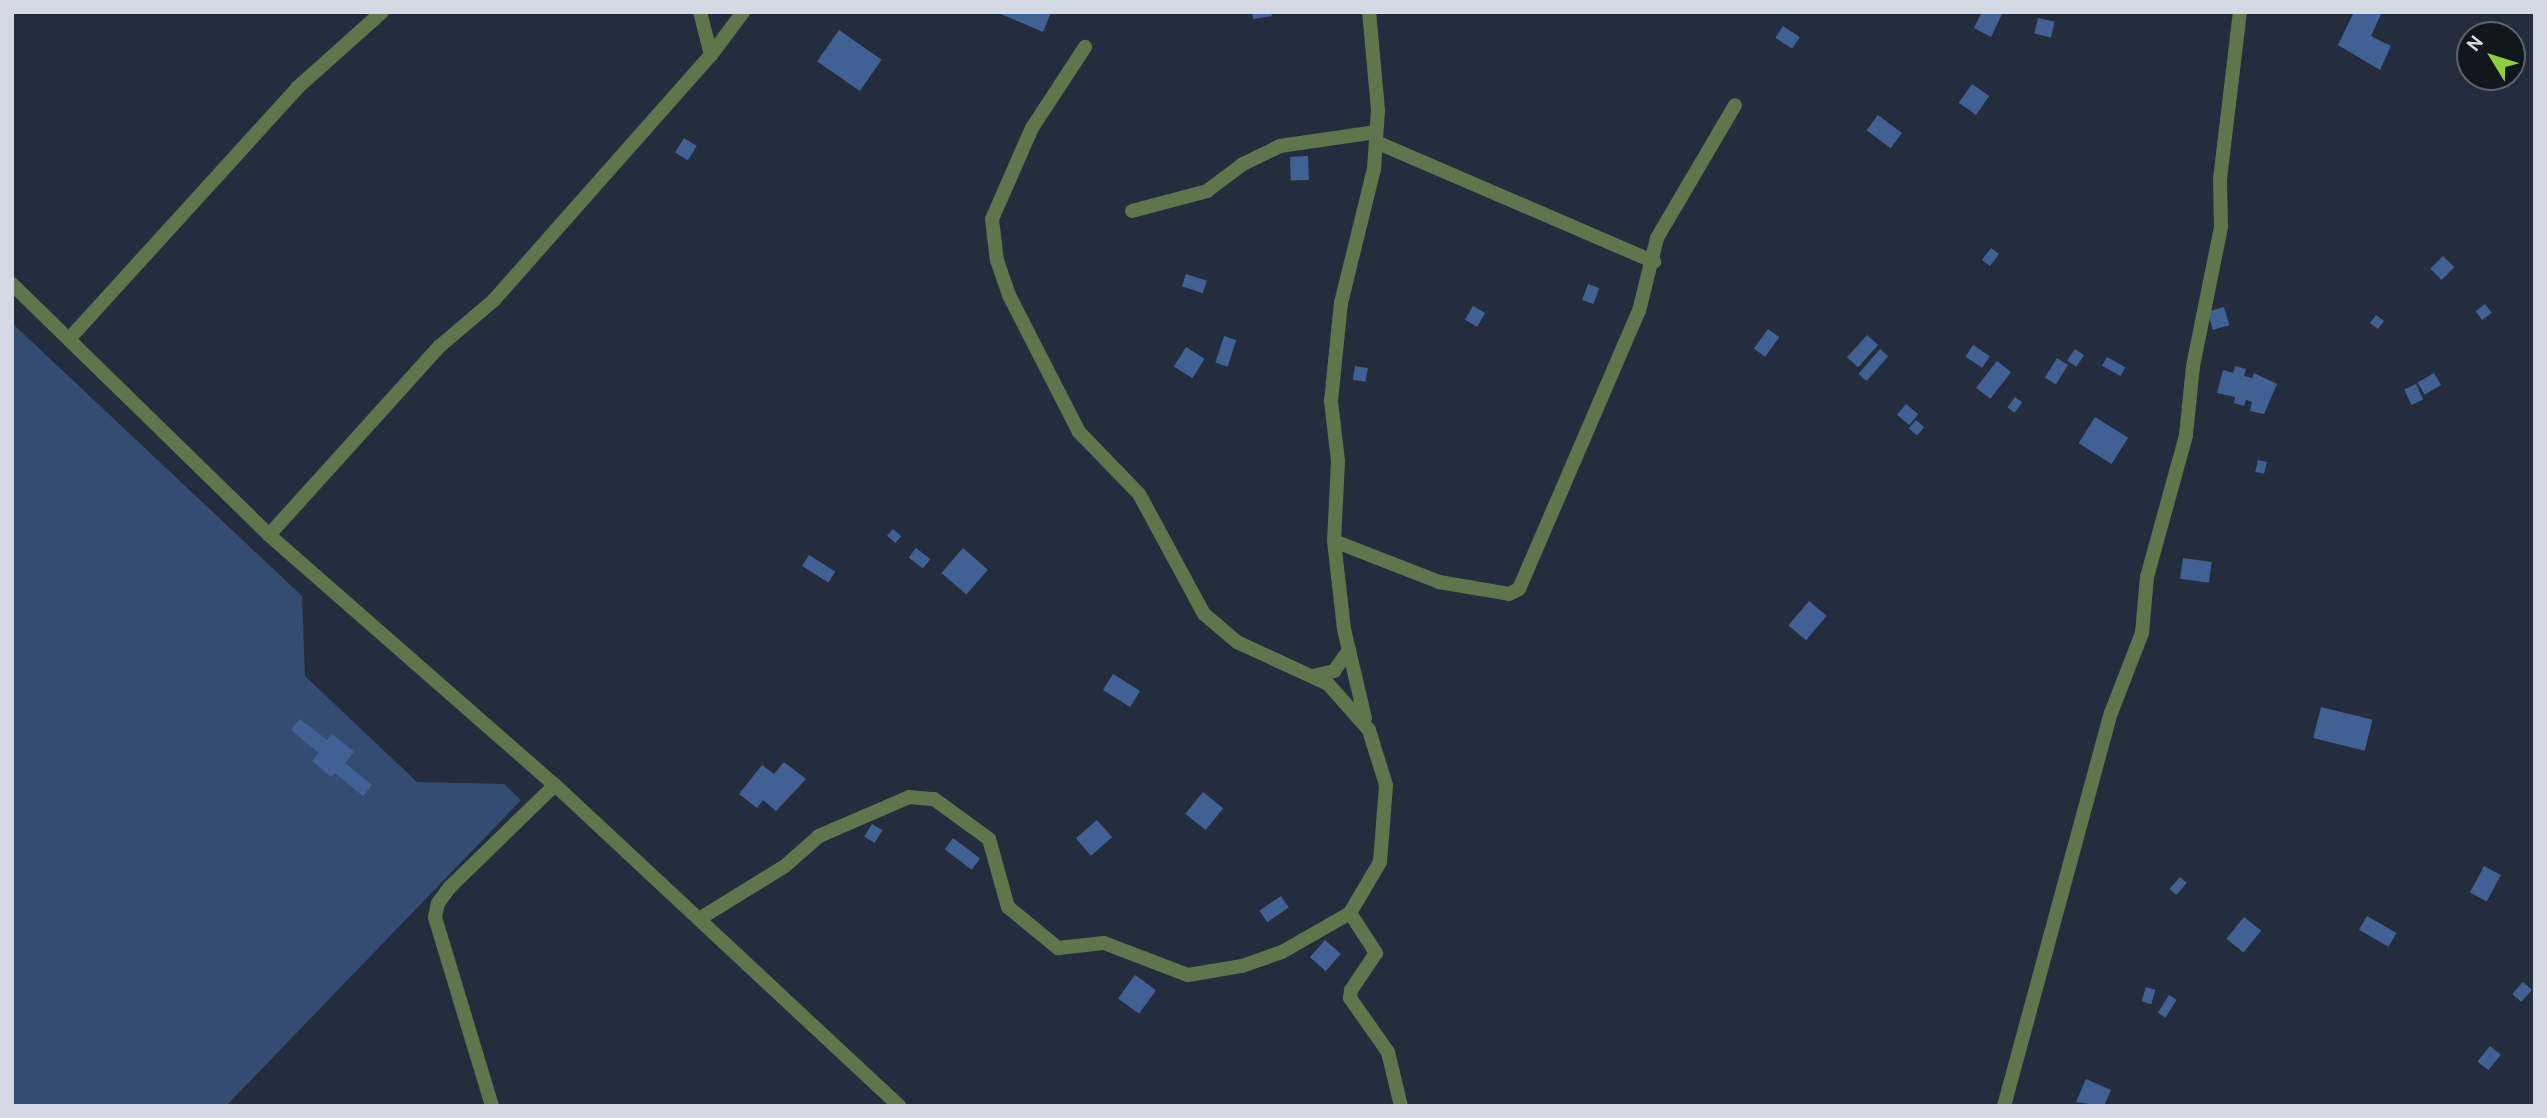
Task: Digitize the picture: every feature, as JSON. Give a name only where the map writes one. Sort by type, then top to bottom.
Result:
[{"type":"street","points":[[69,339],[279,107],[382,12]]},
{"type":"street","points":[[699,12],[711,55]]},
{"type":"street","points":[[269,535],[440,346],[494,300],[711,55],[743,12]]},
{"type":"street","points":[[699,919],[785,866],[804,847],[845,821],[922,796],[947,807],[989,839],[1008,907],[1058,948],[1104,943],[1173,971],[1204,975],[1282,952],[1350,913],[1380,862],[1385,820],[1385,785],[1349,650],[1334,541],[1338,461],[1331,401],[1334,358],[1352,247],[1374,169],[1374,39],[1369,12]]},
{"type":"street","points":[[2004,1106],[2111,713],[2141,633],[2147,577],[2186,436],[2193,366],[2221,227],[2220,179],[2240,12]]},
{"type":"street","points":[[1086,47],[1032,128],[992,219],[997,261],[1009,295],[1079,432],[1139,494],[1204,614],[1237,642],[1312,676],[1352,707],[1369,730]]},
{"type":"street","points":[[1334,541],[1440,582],[1508,594],[1519,589],[1580,455],[1654,262],[1657,238],[1735,105]]},
{"type":"street","points":[[1132,211],[1207,191],[1243,164],[1280,146],[1376,137],[1654,262]]},
{"type":"street","points":[[12,285],[269,535],[555,785],[899,1106]]},
{"type":"street","points":[[1312,676],[1334,671],[1349,650]]},
{"type":"street","points":[[492,1106],[435,917],[438,903],[450,887],[555,785]]},
{"type":"street","points":[[1350,913],[1376,953],[1351,990],[1350,998],[1388,1052],[1401,1106]]},
{"type":"shaded area","points":[[12,323],[302,596],[305,676],[417,782],[504,784],[521,800],[226,1106],[12,1106]]},
{"type":"building","points":[[996,12],[1051,12],[1043,32]]},
{"type":"building","points":[[1252,12],[1271,12],[1272,16],[1253,19]]},
{"type":"building","points":[[1982,12],[2003,12],[1991,37],[1974,28]]},
{"type":"building","points":[[2354,12],[2382,12],[2371,36],[2391,46],[2380,70],[2338,45]]},
{"type":"building","points":[[2038,18],[2055,22],[2051,37],[2034,34]]},
{"type":"building","points":[[1783,26],[1800,37],[1792,49],[1775,38]]},
{"type":"building","points":[[839,30],[882,60],[860,91],[817,61]]},
{"type":"building","points":[[1972,84],[1989,96],[1976,115],[1959,103]]},
{"type":"building","points":[[1878,115],[1902,133],[1891,148],[1867,130]]},
{"type":"building","points":[[684,138],[697,146],[688,160],[675,152]]},
{"type":"building","points":[[1308,156],[1309,180],[1291,181],[1290,157]]},
{"type":"building","points":[[1991,248],[1999,254],[1990,266],[1982,260]]},
{"type":"building","points":[[2443,256],[2454,267],[2442,280],[2430,269]]},
{"type":"building","points":[[1186,274],[1207,281],[1203,293],[1182,286]]},
{"type":"building","points":[[1588,284],[1599,288],[1593,304],[1582,300]]},
{"type":"building","points":[[2485,304],[2492,313],[2482,320],[2476,311]]},
{"type":"building","points":[[1473,306],[1485,313],[1477,327],[1465,320]]},
{"type":"building","points":[[2224,307],[2229,325],[2213,330],[2208,312]]},
{"type":"building","points":[[2376,315],[2384,321],[2378,329],[2370,323]]},
{"type":"building","points":[[1768,329],[1779,337],[1765,357],[1754,348]]},
{"type":"building","points":[[1867,335],[1878,345],[1858,367],[1847,357]]},
{"type":"building","points":[[1224,336],[1236,340],[1228,367],[1215,363]]},
{"type":"building","points":[[1973,345],[1990,356],[1982,368],[1965,357]]},
{"type":"building","points":[[1186,347],[1205,359],[1192,378],[1174,367]]},
{"type":"building","points":[[1880,349],[1888,356],[1867,381],[1858,374]]},
{"type":"building","points":[[2075,349],[2084,355],[2076,367],[2067,361]]},
{"type":"building","points":[[2107,357],[2125,367],[2121,376],[2102,366]]},
{"type":"building","points":[[2057,358],[2068,365],[2056,384],[2045,378]]},
{"type":"building","points":[[1997,361],[2011,372],[1990,399],[1976,388]]},
{"type":"building","points":[[1355,366],[1368,368],[1366,382],[1353,380]]},
{"type":"building","points":[[2235,366],[2246,369],[2244,376],[2252,378],[2254,373],[2277,384],[2264,414],[2250,411],[2252,402],[2246,400],[2244,406],[2234,403],[2235,397],[2217,393],[2223,370],[2233,373]]},
{"type":"building","points":[[2434,373],[2441,385],[2425,395],[2418,382]]},
{"type":"building","points":[[2416,384],[2423,399],[2411,405],[2404,389]]},
{"type":"building","points":[[2015,397],[2022,402],[2015,413],[2007,408]]},
{"type":"building","points":[[1906,404],[1918,414],[1909,425],[1897,415]]},
{"type":"building","points":[[2095,417],[2128,438],[2112,464],[2079,443]]},
{"type":"building","points":[[1916,420],[1924,427],[1917,436],[1909,428]]},
{"type":"building","points":[[2258,460],[2267,462],[2264,474],[2255,472]]},
{"type":"building","points":[[893,529],[901,536],[895,543],[887,536]]},
{"type":"building","points":[[916,548],[930,559],[923,569],[909,557]]},
{"type":"building","points":[[963,548],[988,570],[966,595],[941,573]]},
{"type":"building","points":[[809,555],[835,571],[828,582],[802,566]]},
{"type":"building","points":[[2183,558],[2212,562],[2209,583],[2180,579]]},
{"type":"building","points":[[1809,601],[1827,616],[1806,640],[1788,626]]},
{"type":"building","points":[[1113,674],[1140,691],[1130,707],[1103,690]]},
{"type":"building","points":[[2321,707],[2372,720],[2365,751],[2313,738]]},
{"type":"building","points":[[300,719],[327,740],[332,734],[354,752],[345,763],[372,785],[363,796],[335,773],[331,777],[312,761],[319,753],[291,730]]},
{"type":"building","points":[[784,762],[806,779],[776,811],[763,800],[757,808],[739,794],[762,765],[774,774]]},
{"type":"building","points":[[1203,792],[1223,808],[1206,830],[1185,814]]},
{"type":"building","points":[[1097,820],[1112,837],[1091,856],[1076,838]]},
{"type":"building","points":[[872,824],[882,830],[875,843],[864,837]]},
{"type":"building","points":[[953,838],[980,858],[972,870],[945,849]]},
{"type":"building","points":[[2484,866],[2501,875],[2487,901],[2470,892]]},
{"type":"building","points":[[2180,877],[2187,883],[2176,895],[2170,889]]},
{"type":"building","points":[[1281,896],[1289,908],[1267,922],[1259,911]]},
{"type":"building","points":[[2367,916],[2396,933],[2388,947],[2359,930]]},
{"type":"building","points":[[2244,917],[2261,931],[2243,953],[2226,939]]},
{"type":"building","points":[[1325,940],[1341,954],[1326,971],[1310,957]]},
{"type":"building","points":[[1135,975],[1156,990],[1139,1014],[1118,998]]},
{"type":"building","points":[[2523,982],[2532,990],[2521,1002],[2512,994]]},
{"type":"building","points":[[2146,987],[2156,990],[2151,1004],[2142,1001]]},
{"type":"building","points":[[2169,995],[2177,1000],[2166,1018],[2158,1013]]},
{"type":"building","points":[[2490,1046],[2501,1055],[2488,1070],[2477,1062]]},
{"type":"building","points":[[2086,1079],[2111,1090],[2104,1106],[2076,1102]]}]
